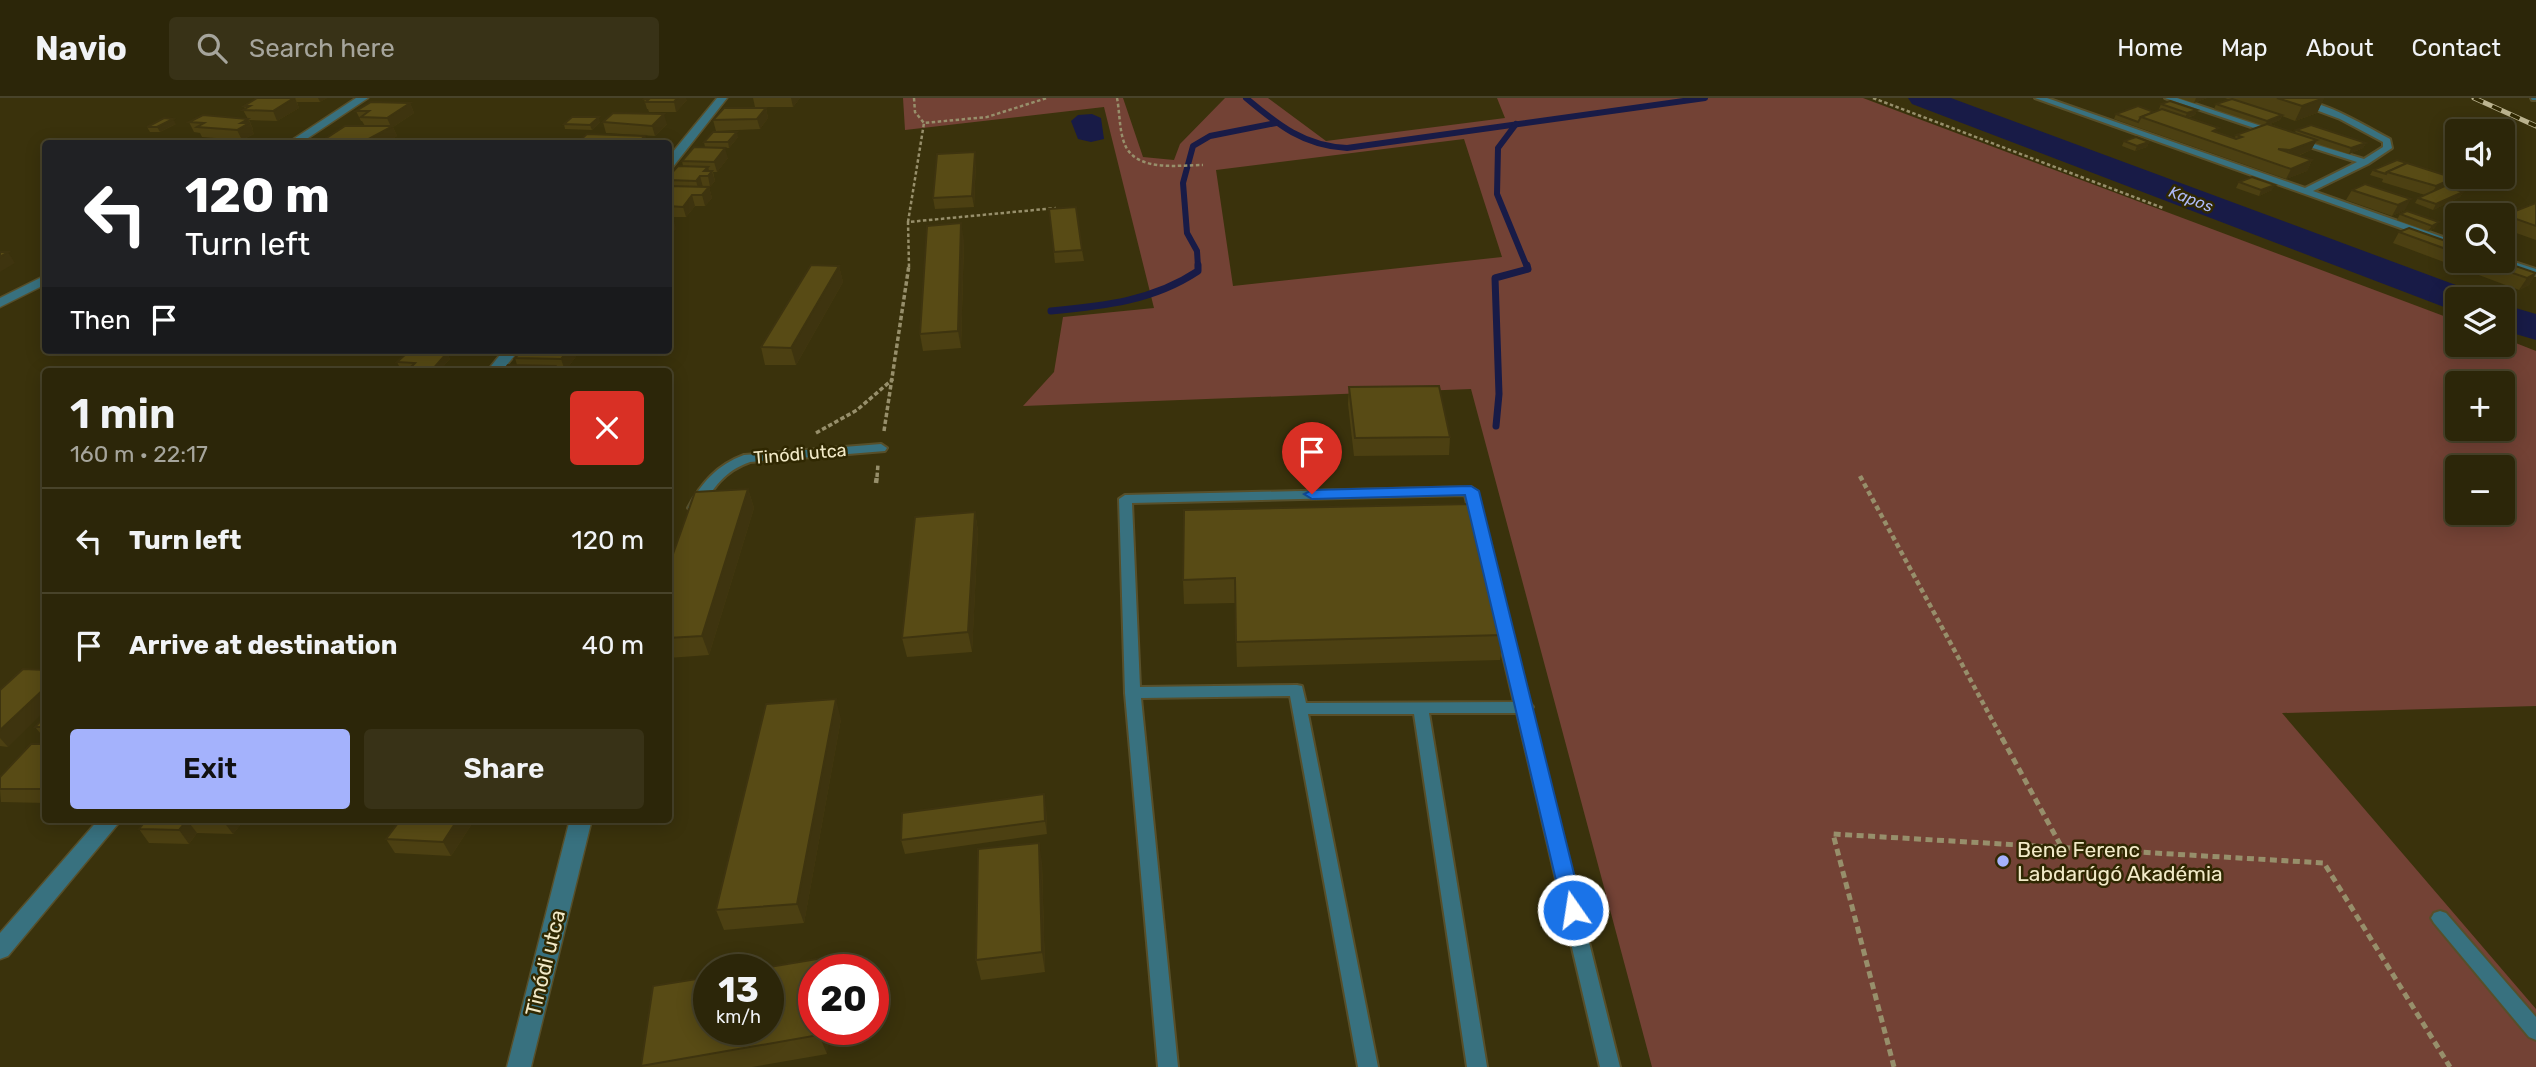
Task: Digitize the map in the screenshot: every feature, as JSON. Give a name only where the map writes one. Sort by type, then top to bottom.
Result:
[{"type":"street","points":[[298,140],[363,98]]},
{"type":"street","points":[[672,161],[722,98]]},
{"type":"street","points":[[0,303],[42,281]]},
{"type":"street","points":[[497,368],[509,354]]},
{"type":"street","points":[[0,949],[108,823]]},
{"type":"street","name":"Tinódi utca","points":[[519,1067],[580,823]]},
{"type":"lane","points":[[2039,98],[2445,241]]},
{"type":"lane","points":[[2169,98],[2365,162]]},
{"type":"lane","points":[[2288,98],[2343,117],[2387,141],[2388,148],[2305,192]]},
{"type":"lane","points":[[2515,265],[2536,272]]},
{"type":"lane","name":"Tinódi utca","points":[[688,522],[701,494],[730,463],[763,454],[881,447]]},
{"type":"lane","points":[[1168,1067],[1133,693],[1125,499],[1471,491],[1611,1067]]},
{"type":"lane","points":[[1133,693],[1297,690],[1368,1067]]},
{"type":"lane","points":[[1299,709],[1525,707]]},
{"type":"lane","points":[[1421,709],[1478,1067]]},
{"type":"lane","points":[[2440,918],[2536,1031]]},
{"type":"path","points":[[914,98],[913,108],[918,119],[924,124],[996,117],[1016,112],[1047,98]]},
{"type":"path","points":[[1117,98],[1125,145],[1130,154],[1139,160],[1155,164],[1203,165]]},
{"type":"path","points":[[1873,98],[2163,208]]},
{"type":"path","points":[[876,483],[909,278],[908,222],[924,124]]},
{"type":"path","points":[[908,222],[1056,208]]},
{"type":"path","points":[[812,434],[837,424],[869,402],[893,379]]},
{"type":"path","points":[[1860,476],[2061,846]]},
{"type":"path","points":[[1894,1067],[1833,834],[2324,863],[2450,1067]]},
{"type":"shaded area","points":[[903,98],[1123,98],[1143,157],[1174,160],[1180,144],[1225,98],[1268,98],[1326,141],[1505,118],[1497,98],[1863,98],[2445,316],[2445,357],[2515,357],[2515,343],[2536,351],[2536,706],[2282,713],[2536,1009],[2536,1067],[1652,1067],[1471,389],[1023,406],[1054,372],[1063,317],[1154,308],[1104,107],[905,130]],"holes":[[[1464,139],[1502,257],[1233,286],[1216,170]]]},
{"type":"shaded area","points":[[1092,114],[1101,118],[1104,139],[1091,142],[1078,139],[1071,121],[1078,115]]},
{"type":"building","points":[[257,98],[294,98],[273,111],[243,110],[250,106],[244,106]]},
{"type":"building","points":[[645,98],[677,98],[674,102],[646,102],[649,99]]},
{"type":"building","points":[[2277,98],[2324,98],[2302,106]]},
{"type":"building","points":[[2232,99],[2282,115],[2267,121],[2216,104]]},
{"type":"building","points":[[2170,101],[2197,110],[2187,113],[2161,104]]},
{"type":"building","points":[[371,102],[410,103],[387,118],[361,117],[369,111],[356,111]]},
{"type":"building","points":[[2138,106],[2154,112],[2141,117],[2138,122],[2116,114]]},
{"type":"building","points":[[724,108],[766,108],[757,119],[713,120]]},
{"type":"building","points":[[2162,109],[2219,128],[2213,131],[2236,139],[2242,137],[2236,135],[2267,124],[2317,140],[2290,150],[2278,149],[2312,160],[2291,169],[2141,117]]},
{"type":"building","points":[[613,113],[664,114],[652,126],[603,122]]},
{"type":"building","points":[[203,115],[248,119],[241,123],[249,123],[237,130],[197,127],[204,123],[189,122]]},
{"type":"building","points":[[572,117],[599,117],[590,125],[564,124]]},
{"type":"building","points":[[164,118],[173,119],[157,127],[147,127]]},
{"type":"building","points":[[2311,125],[2366,143],[2351,148],[2296,130]]},
{"type":"building","points":[[345,126],[393,126],[367,140],[325,139]]},
{"type":"building","points":[[713,132],[737,132],[728,142],[704,142]]},
{"type":"building","points":[[587,134],[645,136],[640,140],[580,140]]},
{"type":"building","points":[[2136,137],[2149,142],[2137,146],[2124,141]]},
{"type":"building","points":[[694,147],[725,148],[714,162],[682,161]]},
{"type":"building","points":[[975,152],[972,196],[933,198],[937,154]]},
{"type":"building","points":[[2397,160],[2407,163],[2386,174],[2373,170]]},
{"type":"building","points":[[2407,163],[2445,175],[2445,182],[2436,186],[2387,172]]},
{"type":"building","points":[[678,166],[708,167],[704,171],[712,171],[708,176],[700,176],[696,181],[672,180],[672,173]]},
{"type":"building","points":[[2252,177],[2275,185],[2261,190],[2239,182]]},
{"type":"building","points":[[2365,184],[2411,199],[2398,205],[2352,190]]},
{"type":"building","points":[[672,186],[709,187],[702,195],[692,195],[683,207],[672,206]]},
{"type":"building","points":[[2445,186],[2445,189],[2459,189],[2457,190],[2463,192],[2436,204],[2418,198]]},
{"type":"building","points":[[2536,203],[2536,226],[2515,219],[2515,211]]},
{"type":"building","points":[[1076,207],[1082,250],[1054,252],[1049,209]]},
{"type":"building","points":[[2407,211],[2439,222],[2432,226],[2400,214]]},
{"type":"building","points":[[961,223],[958,331],[920,334],[927,226]]},
{"type":"building","points":[[2409,228],[2445,241],[2445,249],[2399,232]]},
{"type":"building","points":[[811,265],[839,266],[791,348],[761,347]]},
{"type":"building","points":[[2515,266],[2536,273],[2527,278],[2513,273],[2515,273]]},
{"type":"building","points":[[406,354],[446,354],[434,368],[410,368],[415,363],[397,362]]},
{"type":"building","points":[[518,354],[565,354],[561,359],[515,358]]},
{"type":"building","points":[[508,365],[555,366],[553,368],[506,368]]},
{"type":"building","points":[[1439,386],[1450,437],[1355,438],[1349,387]]},
{"type":"building","points":[[748,489],[702,636],[672,638],[672,557],[695,492]]},
{"type":"building","points":[[1471,504],[1504,635],[1236,642],[1235,578],[1183,580],[1184,510]]},
{"type":"building","points":[[975,512],[968,632],[902,638],[915,517]]},
{"type":"building","points":[[23,669],[42,670],[42,691],[0,730],[0,690]]},
{"type":"building","points":[[836,699],[797,904],[716,910],[766,704]]},
{"type":"building","points":[[31,744],[42,744],[42,789],[0,789],[0,777]]},
{"type":"building","points":[[1044,794],[1045,821],[901,840],[902,813]]},
{"type":"building","points":[[144,823],[185,823],[179,830],[139,829]]},
{"type":"building","points":[[398,823],[455,823],[443,842],[386,839]]},
{"type":"building","points":[[1039,843],[1042,952],[976,960],[978,849]]},
{"type":"building","points":[[798,962],[798,1039],[784,1041],[784,965]]},
{"type":"building","points":[[693,980],[693,1045],[762,1045],[641,1066],[653,986]]},
{"type":"waterway","points":[[1246,98],[1292,132],[1318,143],[1347,148],[1516,124]]},
{"type":"waterway","points":[[1516,124],[1705,98]]},
{"type":"waterway","name":"Kapos","points":[[1923,98],[2445,294]]},
{"type":"waterway","points":[[1198,267],[1197,251],[1187,233],[1183,183],[1193,146],[1210,136],[1276,123]]},
{"type":"waterway","points":[[1516,124],[1498,148],[1497,194],[1527,267]]},
{"type":"waterway","points":[[1496,426],[1499,394],[1495,278],[1528,269],[1527,265]]},
{"type":"waterway","points":[[1051,311],[1090,307],[1146,296],[1181,281],[1198,271],[1198,267]]},
{"type":"waterway","name":"Kapos","points":[[2515,321],[2536,328]]},
{"type":"railway","points":[[2474,98],[2536,126]]},
{"type":"place","name":"Bene Ferenc Labdarúgó Akadémia","points":[[2003,861]]},
{"type":"route","points":[[1312,494],[1471,491],[1573,910]]}]
